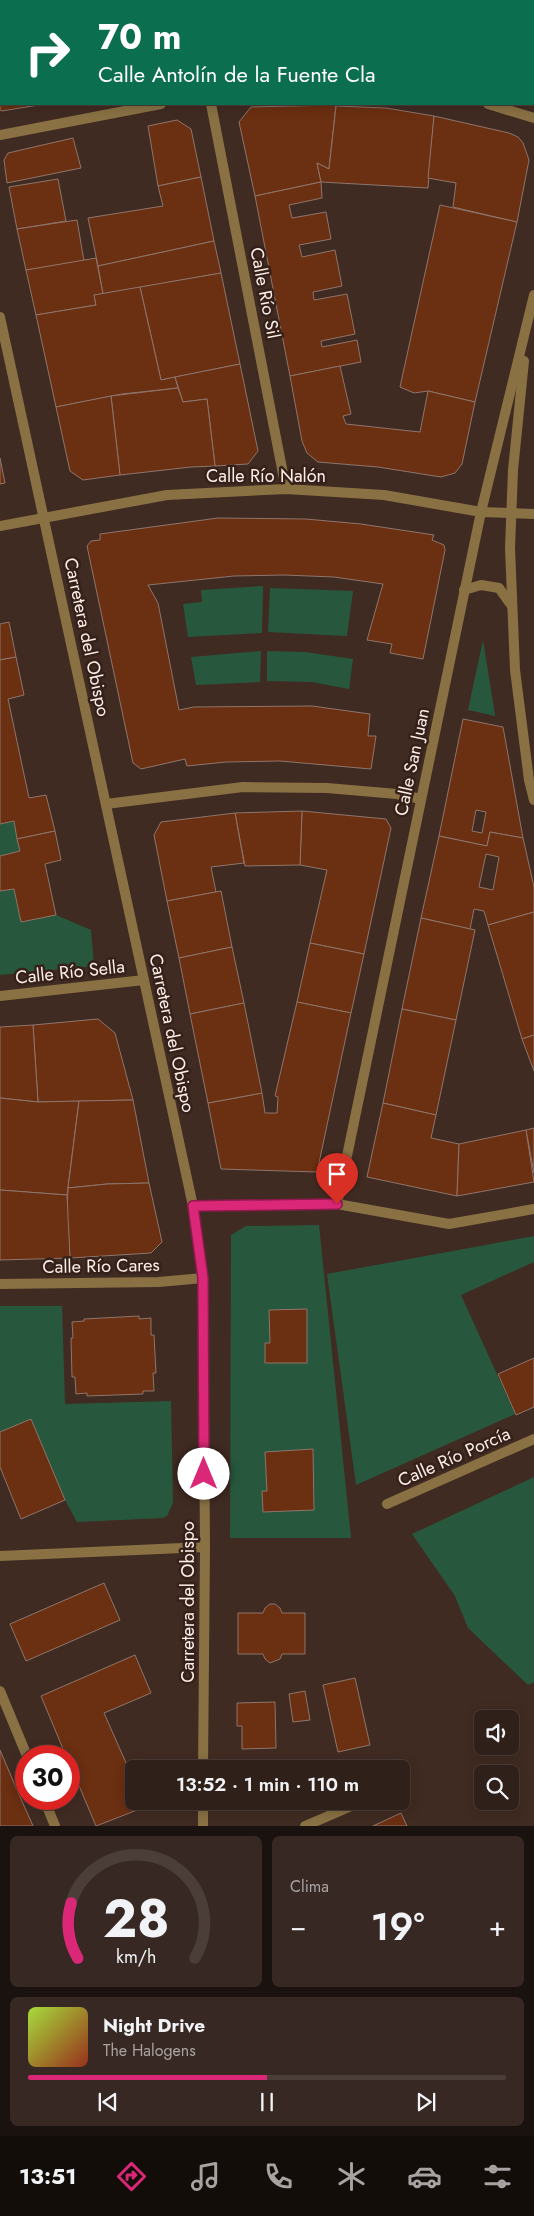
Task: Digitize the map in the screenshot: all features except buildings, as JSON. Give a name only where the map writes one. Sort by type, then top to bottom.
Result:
[{"type":"street","points":[[0,135],[156,105]]},
{"type":"street","name":"Calle Río Sil","points":[[212,105],[286,489]]},
{"type":"street","points":[[491,105],[534,118]]},
{"type":"street","name":"Calle San Juan","points":[[337,1204],[464,590],[534,294]]},
{"type":"street","name":"Carretera del Obispo","points":[[0,317],[193,1206],[203,1278],[204,1760]]},
{"type":"street","name":"Calle San Juan","points":[[527,328],[510,513],[514,670],[529,780],[534,800]]},
{"type":"street","name":"Calle Río Nalón","points":[[0,526],[167,495],[286,489],[384,495],[481,512],[534,514]]},
{"type":"street","points":[[464,590],[481,585],[499,588],[512,606]]},
{"type":"street","points":[[106,804],[243,787],[326,788],[397,794],[421,799]]},
{"type":"street","name":"Calle Río Sella","points":[[0,996],[144,980]]},
{"type":"street","points":[[193,1206],[337,1204],[449,1224],[534,1208]]},
{"type":"street","name":"Calle Río Cares","points":[[0,1284],[159,1282],[203,1278]]},
{"type":"street","name":"Calle Río Porcía","points":[[387,1504],[534,1440]]},
{"type":"street","points":[[0,1556],[205,1547]]},
{"type":"street","points":[[0,1691],[22,1745]]},
{"type":"street","points":[[49,1810],[56,1826]]},
{"type":"street","points":[[203,1810],[203,1826]]},
{"type":"street","points":[[305,1826],[342,1810]]},
{"type":"green space","points":[[263,586],[262,633],[188,637],[183,604],[202,602],[201,590]]},
{"type":"green space","points":[[270,588],[353,591],[347,636],[268,632]]},
{"type":"green space","points":[[483,640],[495,715],[495,716],[468,710]]},
{"type":"green space","points":[[261,651],[260,682],[196,685],[191,657]]},
{"type":"green space","points":[[267,651],[305,652],[353,659],[349,689],[312,682],[267,681]]},
{"type":"green space","points":[[14,821],[20,851],[0,856],[0,824]]},
{"type":"green space","points":[[14,889],[21,922],[56,915],[91,930],[94,966],[0,975],[0,891]]},
{"type":"green space","points":[[319,1225],[351,1538],[230,1538],[231,1235],[246,1226]]},
{"type":"green space","points":[[534,1236],[534,1262],[461,1295],[515,1414],[356,1485],[327,1274]]},
{"type":"green space","points":[[0,1306],[62,1306],[65,1404],[171,1401],[173,1503],[167,1516],[163,1518],[77,1522],[65,1500],[31,1420],[0,1432]]},
{"type":"green space","points":[[534,1477],[534,1682],[528,1685],[468,1628],[455,1596],[412,1534]]},
{"type":"route","points":[[204,1474],[203,1278],[193,1206],[337,1204]]}]
